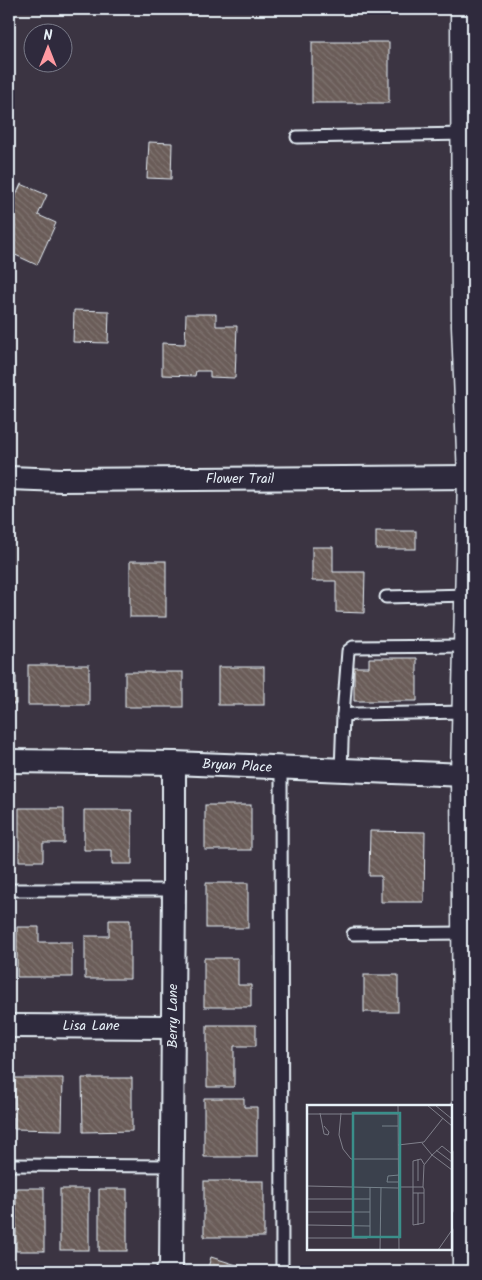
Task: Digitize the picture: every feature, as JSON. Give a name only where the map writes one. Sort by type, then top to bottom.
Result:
[{"type":"street","points":[[465,9],[472,477],[466,712],[468,768],[466,933],[467,1271]]},
{"type":"street","name":"Flower Trail","points":[[9,478],[62,480],[472,477]]},
{"type":"street","name":"Bryan Place","points":[[9,761],[174,763],[340,771],[468,768]]},
{"type":"street","name":"Berry Lane","points":[[170,1270],[174,763]]},
{"type":"street","name":"Lisa Lane","points":[[9,1026],[173,1027]]},
{"type":"lane","points":[[297,137],[466,134]]},
{"type":"lane","points":[[386,597],[469,595]]},
{"type":"lane","points":[[340,771],[342,715],[348,651],[353,647],[468,646]]},
{"type":"lane","points":[[342,715],[466,712]]},
{"type":"lane","points":[[281,768],[282,1271]]},
{"type":"lane","points":[[9,890],[174,890]]},
{"type":"lane","points":[[353,934],[466,933]]},
{"type":"lane","points":[[9,1165],[172,1166]]},
{"type":"building","points":[[312,42],[389,42],[389,103],[312,103]]},
{"type":"building","points":[[149,142],[172,143],[171,179],[147,178]]},
{"type":"building","points":[[21,184],[47,195],[38,215],[56,223],[37,265],[9,252],[9,212]]},
{"type":"building","points":[[74,310],[109,311],[108,343],[73,342]]},
{"type":"building","points":[[186,314],[216,314],[216,326],[237,326],[235,378],[210,377],[210,371],[196,371],[195,376],[162,375],[162,343],[185,344]]},
{"type":"building","points":[[376,531],[416,531],[416,549],[376,549]]},
{"type":"building","points":[[312,547],[333,547],[333,572],[365,572],[364,613],[336,612],[336,581],[312,581]]},
{"type":"building","points":[[130,561],[166,561],[166,617],[130,617]]},
{"type":"building","points":[[369,658],[417,658],[417,701],[354,701],[354,667],[369,667]]},
{"type":"building","points":[[28,665],[89,665],[89,705],[28,705]]},
{"type":"building","points":[[218,667],[264,667],[264,705],[218,705]]},
{"type":"building","points":[[125,672],[183,672],[183,707],[125,707]]},
{"type":"building","points":[[9,677],[16,677],[16,704],[9,704]]},
{"type":"building","points":[[205,805],[251,805],[251,850],[205,850]]},
{"type":"building","points":[[19,808],[64,808],[64,843],[43,843],[43,861],[19,861]]},
{"type":"building","points":[[84,810],[132,810],[132,864],[112,864],[112,850],[84,850]]},
{"type":"building","points":[[370,831],[425,832],[424,902],[381,902],[381,876],[369,876]]},
{"type":"building","points":[[206,883],[248,883],[248,928],[206,928]]},
{"type":"building","points":[[109,920],[130,920],[130,979],[85,979],[85,936],[109,936]]},
{"type":"building","points":[[17,927],[39,927],[39,942],[72,942],[72,977],[17,977]]},
{"type":"building","points":[[204,958],[238,958],[238,985],[251,985],[251,1007],[204,1007]]},
{"type":"building","points":[[364,975],[398,975],[398,1012],[364,1012]]},
{"type":"building","points":[[207,1025],[256,1025],[256,1046],[234,1046],[234,1087],[207,1087]]},
{"type":"building","points":[[14,1078],[63,1078],[62,1130],[14,1129]]},
{"type":"building","points":[[82,1078],[132,1078],[132,1131],[83,1132]]},
{"type":"building","points":[[204,1098],[244,1098],[244,1107],[257,1107],[257,1157],[204,1157]]},
{"type":"building","points":[[204,1181],[264,1181],[264,1237],[204,1237]]},
{"type":"building","points":[[16,1188],[44,1188],[44,1251],[16,1251]]},
{"type":"building","points":[[60,1189],[89,1189],[89,1250],[60,1250]]},
{"type":"building","points":[[99,1189],[127,1189],[127,1251],[99,1251]]},
{"type":"building","points":[[211,1257],[256,1271],[207,1271]]}]
